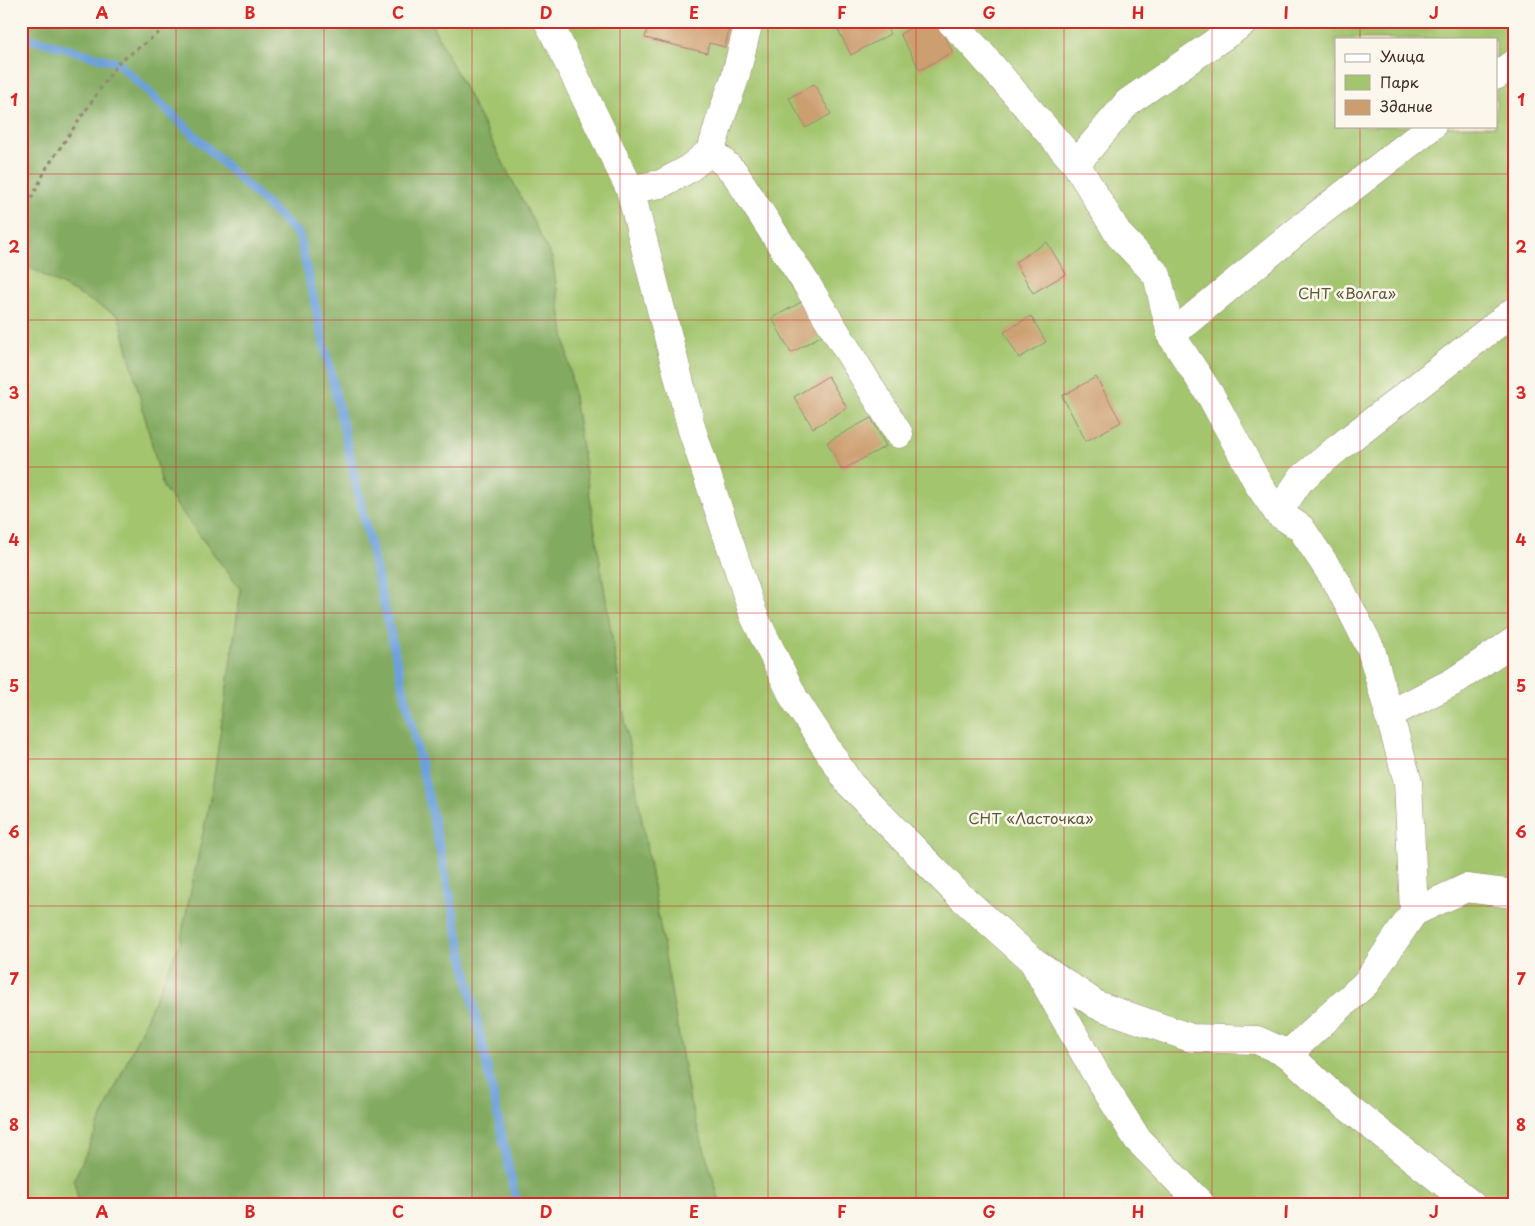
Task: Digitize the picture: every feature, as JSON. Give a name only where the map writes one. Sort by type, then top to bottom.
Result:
[{"type":"street","points":[[548,21],[630,189],[692,430],[754,616],[794,698],[850,784],[958,896],[1033,961],[1096,1004],[1191,1038],[1257,1040],[1288,1054],[1330,1093],[1472,1205]]},
{"type":"street","points":[[630,189],[661,184],[687,170],[711,151],[719,123],[736,78],[749,21]]},
{"type":"street","points":[[950,21],[976,48],[1076,164],[1119,236],[1157,275],[1171,335],[1211,396],[1260,487],[1278,513],[1301,528],[1338,584],[1371,649],[1408,782],[1414,912]]},
{"type":"street","points":[[1076,164],[1128,102],[1246,21]]},
{"type":"street","points":[[1498,75],[1514,63]]},
{"type":"street","points":[[1171,335],[1312,218],[1429,128]]},
{"type":"street","points":[[711,151],[734,172],[899,434]]},
{"type":"street","points":[[1278,513],[1300,480],[1338,448],[1514,311]]},
{"type":"street","points":[[1388,715],[1452,682],[1514,641]]},
{"type":"street","points":[[1288,1054],[1366,983],[1414,912],[1466,888],[1514,894]]},
{"type":"street","points":[[1033,961],[1096,1074],[1138,1140],[1202,1205]]},
{"type":"path","points":[[21,220],[47,167],[118,63],[176,21]]},
{"type":"green space","points":[[21,21],[430,21],[552,258],[628,739],[690,1102],[721,1205],[79,1205],[74,1180],[180,943],[212,790],[241,590],[163,487],[119,316],[21,263]]},
{"type":"green space","name":"СНТ «Ласточка»","points":[[430,21],[1514,21],[1514,1205],[721,1205],[690,1102],[628,739],[552,258]]},
{"type":"green space","points":[[21,263],[119,316],[163,487],[241,590],[212,790],[180,943],[74,1180],[79,1205],[21,1205]]},
{"type":"building","points":[[649,21],[731,21],[725,47],[709,43],[707,53],[645,38]]},
{"type":"building","points":[[883,21],[890,34],[851,55],[834,22]]},
{"type":"building","points":[[922,21],[936,21],[953,52],[920,70],[900,34]]},
{"type":"building","points":[[814,84],[831,114],[806,128],[789,98]]},
{"type":"building","points":[[1047,242],[1066,274],[1033,293],[1015,262]]},
{"type":"building","points":[[805,300],[824,334],[791,353],[772,318]]},
{"type":"building","points":[[1031,316],[1046,342],[1019,358],[1004,332]]},
{"type":"building","points":[[828,376],[847,408],[813,428],[794,397]]},
{"type":"building","points":[[1096,377],[1121,422],[1086,441],[1062,396]]},
{"type":"building","points":[[871,418],[886,446],[842,470],[827,442]]},
{"type":"waterway","points":[[21,36],[118,63],[299,235],[434,822],[517,1205]]},
{"type":"park label","name":"СНТ «Волга»","points":[[1347,294]]}]
